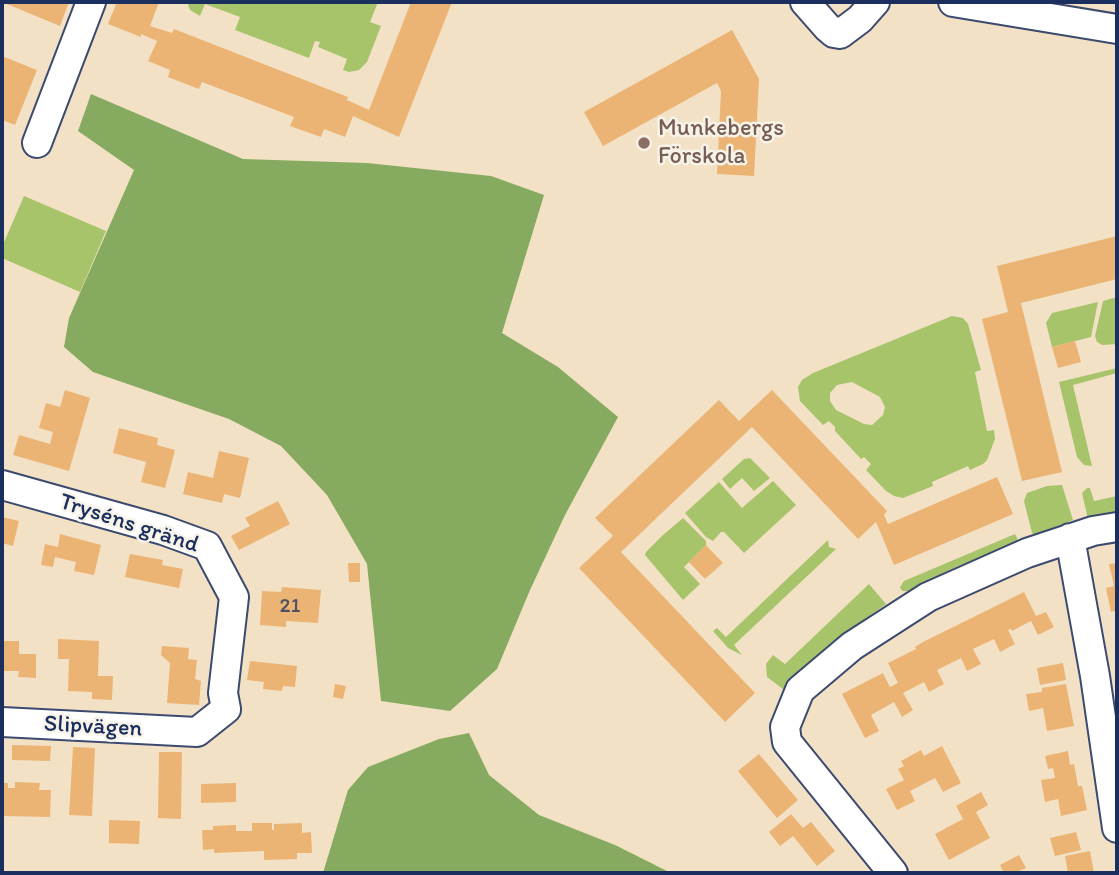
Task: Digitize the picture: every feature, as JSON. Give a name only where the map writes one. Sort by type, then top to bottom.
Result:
[{"type":"street","points":[[37,143],[91,2]]},
{"type":"street","points":[[805,2],[827,27],[840,34],[860,19],[875,2]]},
{"type":"street","points":[[953,2],[1117,29]]},
{"type":"street","name":"Tryséns gränd","points":[[2,485],[163,530],[207,546],[234,597],[223,693],[226,709],[197,732],[184,731]]},
{"type":"street","points":[[893,873],[787,742],[785,727],[800,690],[852,646],[928,597],[1027,553],[1093,531],[1117,527]]},
{"type":"street","points":[[1070,538],[1095,676],[1117,828]]},
{"type":"street","name":"Slipvägen","points":[[2,722],[184,731]]},
{"type":"green space","points":[[187,2],[378,2],[370,22],[381,26],[367,62],[359,70],[349,72],[343,70],[347,59],[318,47],[320,42],[315,41],[309,58],[235,30],[240,17],[205,4],[200,16],[190,10]]},
{"type":"green space","points":[[91,94],[243,159],[367,163],[491,176],[544,195],[502,333],[558,367],[618,417],[565,515],[497,669],[450,711],[381,701],[367,564],[327,495],[281,446],[229,419],[93,372],[64,347],[69,318],[134,170],[78,131]]},
{"type":"green space","points":[[24,196],[106,231],[80,292],[2,258],[2,247]]},
{"type":"green space","points":[[1117,297],[1117,344],[1102,345],[1097,342],[1095,336],[1103,301]]},
{"type":"green space","points":[[1098,302],[1091,337],[1052,347],[1046,323],[1052,313]]},
{"type":"green space","points":[[952,316],[963,318],[968,324],[981,370],[975,372],[987,431],[994,430],[995,439],[987,460],[970,470],[968,466],[932,482],[933,486],[903,498],[894,496],[866,470],[871,464],[864,457],[861,459],[835,431],[835,427],[829,421],[823,425],[800,401],[798,387],[802,380],[813,373]],"holes":[[[852,382],[880,397],[885,407],[883,415],[872,425],[864,424],[836,410],[830,401],[830,393],[837,385]]]},
{"type":"green space","points":[[1117,368],[1117,373],[1073,385],[1092,466],[1084,465],[1077,457],[1059,382]]},
{"type":"green space","points":[[750,458],[770,478],[754,491],[742,478],[730,489],[722,479],[744,459]]},
{"type":"green space","points":[[773,481],[796,505],[744,553],[724,532],[713,541],[706,537],[685,513],[719,482],[742,508]]},
{"type":"green space","points":[[1062,485],[1073,520],[1035,535],[1032,533],[1024,501],[1027,493],[1047,486]]},
{"type":"green space","points":[[1090,488],[1094,501],[1117,496],[1117,513],[1088,519],[1082,493]]},
{"type":"green space","points":[[683,518],[706,541],[706,545],[684,567],[700,584],[683,600],[645,555]]},
{"type":"green space","points":[[1015,534],[1019,542],[956,567],[908,591],[902,591],[900,587],[904,581]]},
{"type":"green space","points":[[828,540],[829,547],[836,549],[734,645],[742,655],[728,648],[713,631],[717,628],[726,637]]},
{"type":"green space","points":[[869,584],[886,604],[831,643],[808,663],[787,689],[767,677],[766,664],[773,655],[785,664]]},
{"type":"green space","points":[[469,733],[489,775],[539,815],[615,845],[671,873],[323,873],[348,790],[368,767],[439,739]]},
{"type":"building","points":[[2,2],[69,2],[60,26]]},
{"type":"building","points":[[117,2],[159,2],[150,26],[172,33],[174,29],[348,97],[347,100],[369,110],[411,2],[452,2],[399,137],[353,116],[345,137],[324,129],[321,137],[290,126],[294,117],[202,82],[199,89],[168,77],[170,70],[148,61],[157,41],[108,24]]},
{"type":"building","points":[[732,30],[759,79],[754,176],[717,174],[721,91],[717,83],[603,146],[584,112]]},
{"type":"building","points":[[2,56],[37,70],[15,125],[2,120]]},
{"type":"building","points":[[1117,236],[1117,279],[1021,303],[1062,472],[1022,481],[982,319],[1008,312],[997,266]]},
{"type":"building","points":[[1075,341],[1081,362],[1058,368],[1052,347]]},
{"type":"building","points":[[65,390],[90,398],[69,471],[13,455],[19,435],[50,444],[53,432],[39,428],[46,403],[60,407]]},
{"type":"building","points":[[772,390],[887,511],[884,515],[888,524],[997,477],[1013,514],[894,565],[876,522],[858,539],[752,427],[621,552],[755,693],[725,722],[579,568],[613,536],[595,518],[719,400],[739,421]]},
{"type":"building","points":[[119,428],[158,438],[157,445],[175,450],[165,488],[141,482],[146,462],[113,453]]},
{"type":"building","points":[[219,451],[249,458],[240,498],[224,494],[222,503],[183,494],[188,472],[213,478]]},
{"type":"building","points":[[278,501],[290,524],[239,550],[231,536],[250,526],[245,518]]},
{"type":"building","points":[[2,517],[19,521],[13,546],[2,543]]},
{"type":"building","points":[[60,534],[101,545],[94,575],[74,571],[76,562],[55,557],[53,567],[41,565],[45,544],[58,547]]},
{"type":"building","points":[[706,545],[723,563],[705,579],[689,562]]},
{"type":"building","points":[[130,554],[163,560],[162,565],[183,569],[179,588],[125,577]]},
{"type":"building","points":[[348,563],[360,563],[360,582],[349,582]]},
{"type":"building","points":[[1117,563],[1117,610],[1111,612],[1106,588],[1114,586],[1109,564]]},
{"type":"building","points":[[282,587],[321,590],[318,623],[286,621],[286,627],[260,625],[262,591],[281,592]]},
{"type":"building","points":[[1024,592],[1036,616],[1046,612],[1054,627],[1038,635],[1031,621],[1012,631],[1008,630],[1015,644],[1000,652],[994,639],[973,649],[981,664],[967,671],[961,658],[937,670],[944,684],[929,692],[924,682],[903,693],[913,710],[902,717],[894,702],[871,715],[879,731],[865,738],[842,694],[883,673],[890,687],[898,683],[888,663],[916,649],[915,647],[923,642]]},
{"type":"building","points":[[58,639],[99,641],[98,676],[113,676],[112,700],[92,699],[92,692],[68,691],[69,659],[58,659]]},
{"type":"building","points":[[2,641],[19,641],[19,654],[36,654],[36,678],[18,677],[19,671],[2,671]]},
{"type":"building","points":[[162,646],[189,648],[188,659],[197,660],[195,679],[201,681],[199,705],[167,703],[170,663],[161,655]]},
{"type":"building","points":[[250,661],[297,666],[295,687],[283,686],[282,691],[263,689],[264,682],[247,680]]},
{"type":"building","points":[[1063,663],[1066,680],[1040,685],[1037,668]]},
{"type":"building","points":[[335,684],[346,686],[343,699],[333,697]]},
{"type":"building","points":[[1066,684],[1074,726],[1047,731],[1043,708],[1029,711],[1026,694]]},
{"type":"building","points":[[12,745],[51,746],[50,761],[12,760]]},
{"type":"building","points":[[942,746],[961,783],[943,792],[935,778],[910,791],[915,801],[897,810],[886,789],[904,780],[898,769],[904,766],[901,761],[921,750],[924,756]]},
{"type":"building","points":[[73,747],[95,748],[92,816],[69,815]]},
{"type":"building","points":[[1068,751],[1070,765],[1074,764],[1078,786],[1082,786],[1087,810],[1061,816],[1058,799],[1045,802],[1041,780],[1055,778],[1053,768],[1048,769],[1045,756]]},
{"type":"building","points":[[159,752],[182,752],[181,819],[158,818]]},
{"type":"building","points":[[759,754],[798,800],[777,818],[738,771]]},
{"type":"building","points":[[15,782],[40,783],[39,790],[51,790],[50,817],[2,816],[2,783],[8,783],[8,788],[15,788]]},
{"type":"building","points":[[236,783],[236,802],[201,803],[201,784]]},
{"type":"building","points":[[981,792],[988,805],[976,812],[990,838],[949,860],[935,834],[963,819],[956,806]]},
{"type":"building","points":[[791,814],[803,828],[811,822],[835,851],[817,866],[793,836],[780,846],[769,832]]},
{"type":"building","points":[[109,820],[140,821],[139,844],[109,843]]},
{"type":"building","points":[[252,823],[272,823],[274,830],[274,824],[302,823],[302,833],[311,832],[312,853],[297,853],[297,859],[264,860],[264,851],[214,853],[214,849],[203,850],[202,830],[213,830],[213,826],[236,825],[236,831],[252,831]]},
{"type":"building","points":[[1076,832],[1081,850],[1055,856],[1050,838]]},
{"type":"building","points":[[1090,851],[1094,873],[1068,873],[1065,856]]},
{"type":"building","points":[[1019,855],[1026,868],[1014,873],[1004,873],[1000,865]]},
{"type":"place","name":"Munkebergs Förskola","points":[[644,143]]}]
